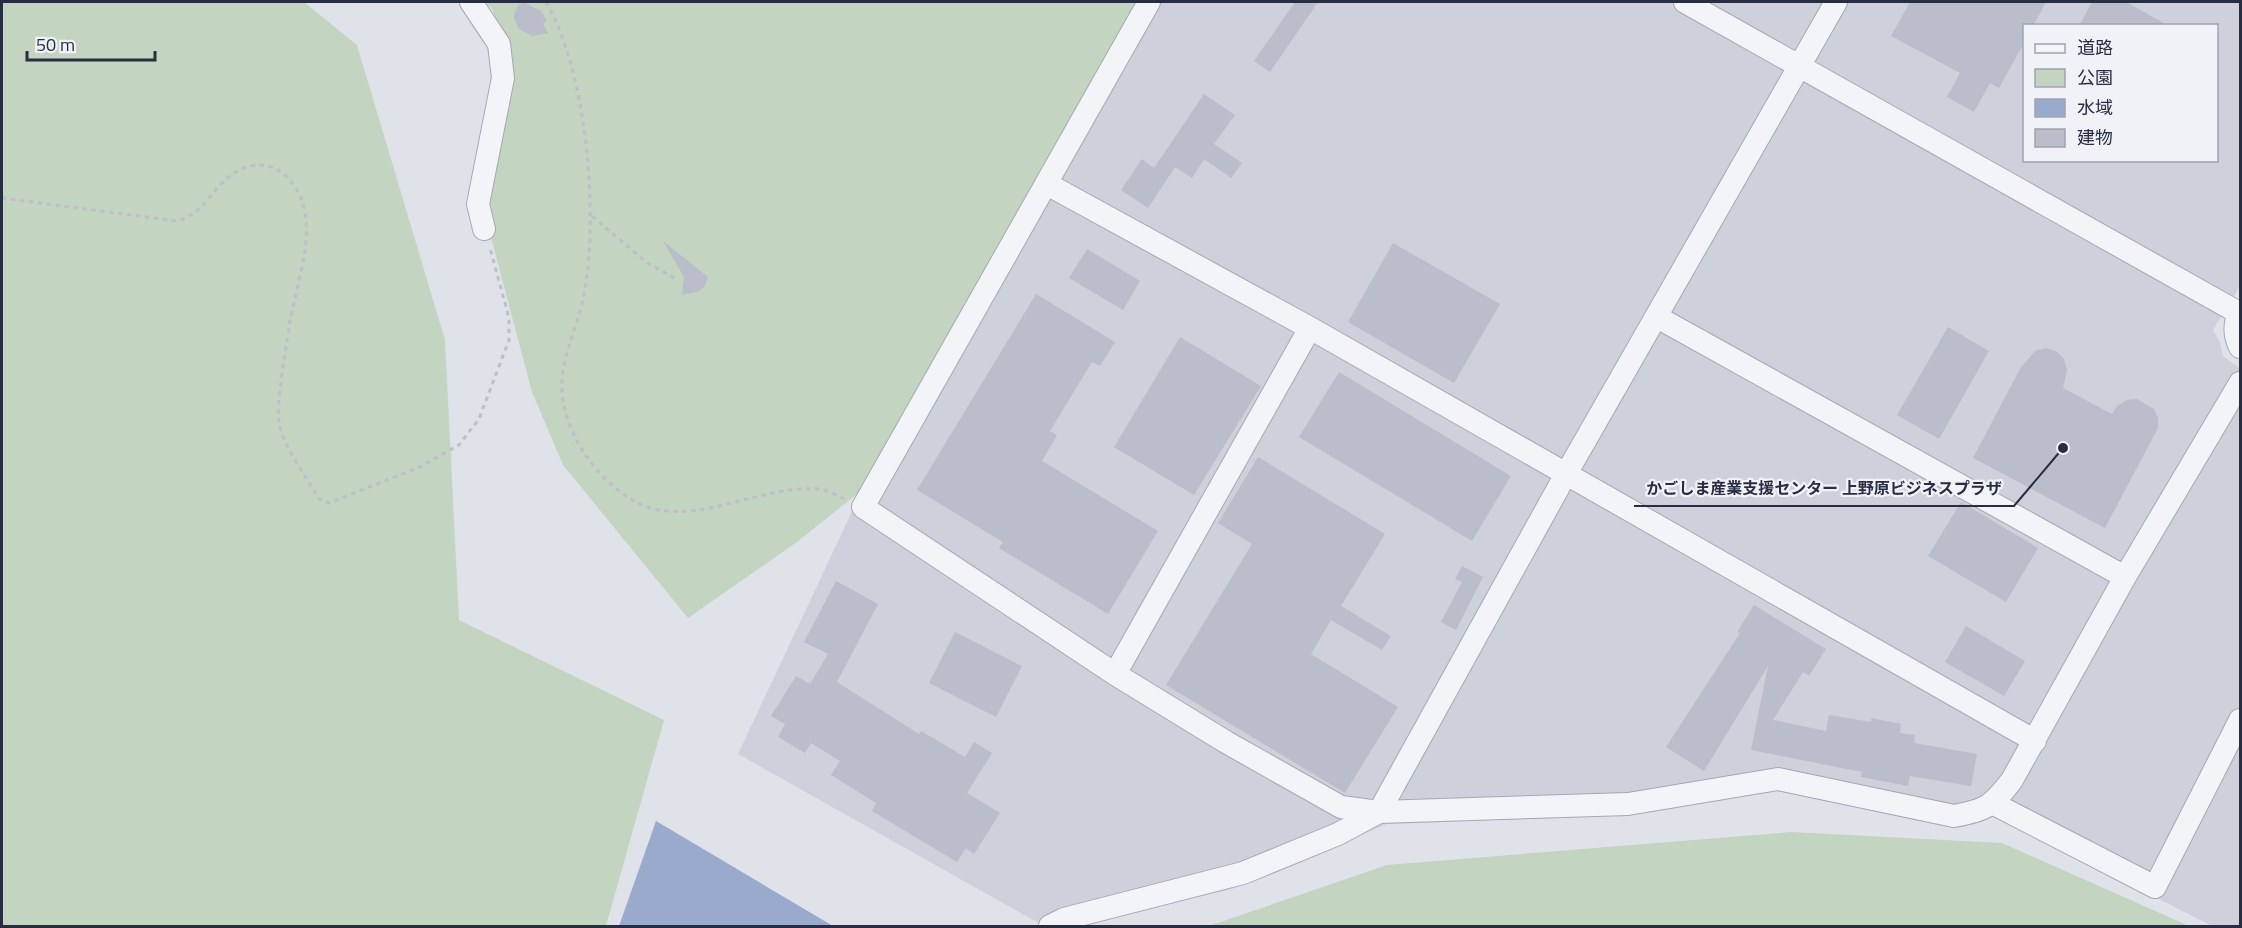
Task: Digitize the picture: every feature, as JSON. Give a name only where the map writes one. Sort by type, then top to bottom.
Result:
[{"type":"street","points":[[471,2],[499,44],[503,78],[478,204],[484,229]]},
{"type":"street","points":[[1149,2],[863,507],[1115,674],[1226,742],[1341,807],[1379,812],[1628,804],[1778,779],[1954,816],[1975,812],[1994,804],[2036,741],[2125,577],[2241,383]]},
{"type":"street","points":[[1685,2],[2240,312],[2235,334],[2241,347]]},
{"type":"street","points":[[1050,927],[1064,919],[1244,873],[1338,834],[1379,812],[1566,474],[1836,2]]},
{"type":"street","points":[[1047,184],[1310,328],[2036,741]]},
{"type":"street","points":[[1657,316],[2125,577]]},
{"type":"street","points":[[1115,674],[1310,328]]},
{"type":"street","points":[[1994,804],[2154,887],[2241,720]]},
{"type":"path","points":[[546,2],[569,62],[584,124],[591,216],[589,259],[583,299],[566,359],[562,399],[571,429],[590,461],[616,490],[640,505],[670,512],[691,513],[781,489],[822,489],[863,507]]},
{"type":"path","points":[[2,198],[177,221],[189,218],[201,210],[223,180],[237,171],[252,165],[269,166],[282,171],[294,183],[303,203],[306,224],[304,256],[290,326],[279,426],[319,499],[329,503],[420,467],[459,445],[479,419],[509,340],[509,318],[484,229]]},
{"type":"path","points":[[591,216],[646,262],[676,279]]},
{"type":"shaded area","points":[[1137,2],[2240,2],[2240,286],[2213,330],[2220,342],[2223,356],[2240,368],[2240,926],[2212,926],[1993,815],[1969,825],[1948,827],[1772,790],[1629,815],[1387,824],[1232,889],[1078,926],[1044,926],[738,754],[863,488]]},
{"type":"green space","points":[[2,2],[304,2],[357,45],[445,340],[459,620],[664,720],[606,926],[2,926]]},
{"type":"green space","points":[[485,2],[1136,2],[867,486],[797,542],[688,618],[563,465],[532,392],[488,226],[488,202],[493,167],[508,109],[512,80],[508,51],[492,9]]},
{"type":"green space","points":[[1791,832],[2002,843],[2189,926],[1209,926],[1387,865]]},
{"type":"water","points":[[656,821],[833,926],[619,926]]},
{"type":"building","points":[[1295,2],[1318,2],[1270,72],[1254,61]]},
{"type":"building","points":[[1910,2],[2046,2],[2034,24],[2023,24],[2023,45],[1999,88],[1990,83],[1974,112],[1947,97],[1960,73],[1891,36]]},
{"type":"building","points":[[2092,2],[2126,2],[2165,24],[2080,24]]},
{"type":"building","points":[[525,3],[541,11],[547,21],[543,23],[548,33],[532,36],[519,29],[514,18],[515,11],[520,4]]},
{"type":"building","points":[[1204,94],[1235,115],[1214,144],[1242,163],[1231,178],[1204,159],[1192,178],[1175,167],[1148,208],[1121,190],[1142,159],[1154,168]]},
{"type":"building","points":[[663,241],[708,277],[705,286],[699,291],[682,295],[684,277]]},
{"type":"building","points":[[1393,243],[1500,304],[1454,383],[1348,322]]},
{"type":"building","points":[[1087,249],[1140,281],[1123,310],[1069,278]]},
{"type":"building","points":[[1036,294],[1115,342],[1100,366],[1092,362],[1050,431],[1057,435],[1042,461],[1158,531],[1108,614],[999,548],[1003,542],[917,490]]},
{"type":"building","points":[[1948,327],[1989,351],[1939,439],[1897,415]]},
{"type":"building","points":[[1180,337],[1261,386],[1194,495],[1114,447]]},
{"type":"building","points":[[2046,348],[2056,351],[2064,359],[2067,370],[2063,388],[2112,414],[2117,406],[2127,400],[2137,399],[2154,409],[2158,418],[2158,428],[2105,528],[1973,458],[2021,367],[2035,351]]},
{"type":"building","points":[[1339,372],[1511,476],[1472,541],[1299,437]]},
{"type":"building","points":[[1258,457],[1385,534],[1341,606],[1391,636],[1382,650],[1331,620],[1311,654],[1398,707],[1345,793],[1166,685],[1252,544],[1218,523]]},
{"type":"building","points":[[1961,502],[2038,548],[2006,602],[1928,556]]},
{"type":"building","points":[[1462,566],[1483,577],[1456,630],[1441,622],[1462,582],[1455,579]]},
{"type":"building","points":[[836,581],[878,604],[837,682],[919,734],[921,731],[965,757],[974,742],[992,753],[967,793],[1000,813],[974,854],[966,848],[957,862],[872,811],[876,803],[831,775],[840,761],[811,743],[805,753],[778,737],[785,724],[771,716],[796,676],[810,684],[828,654],[804,642]]},
{"type":"building","points":[[1754,605],[1826,649],[1809,676],[1803,672],[1773,720],[1826,731],[1829,715],[1871,722],[1871,718],[1901,724],[1900,733],[1915,735],[1914,743],[1977,754],[1971,786],[1910,776],[1908,786],[1861,777],[1862,772],[1751,750],[1768,666],[1704,771],[1666,747],[1740,633],[1737,632]]},
{"type":"building","points":[[1966,626],[2025,661],[2004,696],[1945,662]]},
{"type":"building","points":[[955,632],[1022,666],[996,717],[929,683]]},
{"type":"place","name":"かごしま産業支援センター 上野原ビジネスプラザ","points":[[2063,448]]}]
